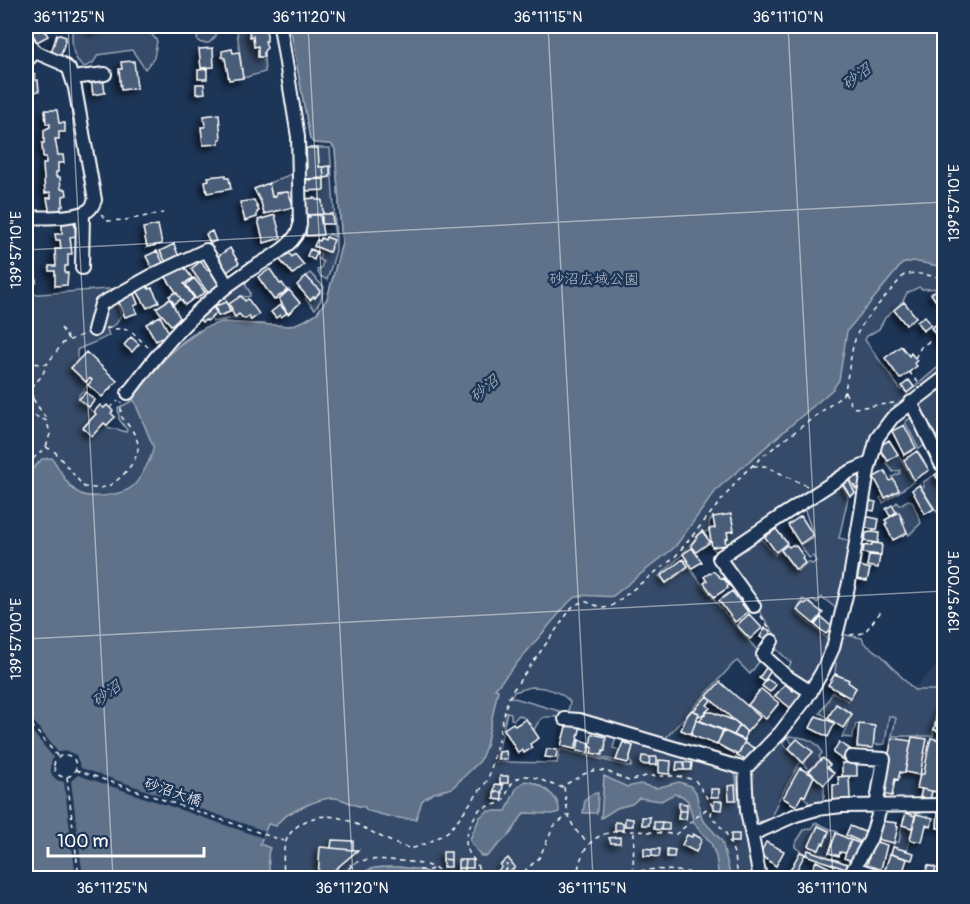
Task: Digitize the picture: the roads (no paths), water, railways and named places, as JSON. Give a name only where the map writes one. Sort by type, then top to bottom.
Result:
[{"type":"street","points":[[124,396],[193,314],[227,285],[299,234],[298,137],[280,26]]},
{"type":"street","points":[[26,38],[35,52],[69,69],[95,200],[92,207],[83,213],[26,218]]},
{"type":"street","points":[[26,62],[35,52]]},
{"type":"street","points":[[72,78],[105,74]]},
{"type":"street","points":[[82,268],[83,213]]},
{"type":"street","points":[[94,330],[101,304],[153,274],[206,250],[227,285]]},
{"type":"street","points":[[760,879],[747,811],[745,769],[780,733],[811,692],[833,648],[849,583],[870,463],[882,428],[909,404],[945,378]]},
{"type":"street","points":[[909,404],[941,464]]},
{"type":"street","points":[[754,606],[719,558],[849,472],[870,463]]},
{"type":"street","points":[[772,641],[763,655],[786,676],[811,692]]},
{"type":"street","points":[[564,718],[579,720],[745,769]]},
{"type":"street","points":[[851,757],[884,759],[878,806],[870,840],[851,874],[884,879]]},
{"type":"street","points":[[753,834],[796,815],[817,809],[945,805]]},
{"type":"water","name":"砂沼","points":[[290,26],[944,26],[944,267],[913,261],[902,264],[847,331],[839,380],[833,389],[717,489],[675,547],[613,596],[579,596],[569,602],[495,689],[498,690],[486,746],[480,761],[452,788],[425,798],[416,819],[403,819],[366,810],[365,807],[337,798],[311,804],[285,817],[276,826],[268,824],[260,844],[270,848],[268,854],[270,878],[26,878],[26,476],[42,459],[52,458],[68,483],[81,494],[99,496],[127,490],[135,484],[153,450],[133,398],[178,346],[206,327],[222,322],[290,326],[317,313],[327,299],[342,243],[335,149],[331,144],[314,143],[310,139]]},
{"type":"water","points":[[604,776],[627,787],[640,784],[656,788],[679,782],[691,786],[696,792],[702,819],[722,841],[731,878],[719,878],[711,843],[694,823],[688,801],[682,796],[674,794],[661,801],[639,798],[632,804],[617,808],[601,818]]},
{"type":"water","points":[[525,781],[536,784],[553,795],[559,806],[559,812],[553,814],[524,813],[511,833],[487,856],[481,856],[470,839],[480,817],[488,811],[506,811],[517,787]]},
{"type":"water","points":[[598,793],[597,813],[583,813],[585,799]]},
{"type":"water","points":[[400,867],[421,870],[445,878],[359,878],[372,869]]},
{"type":"park label","name":"砂沼広域公園","points":[[594,279]]}]
